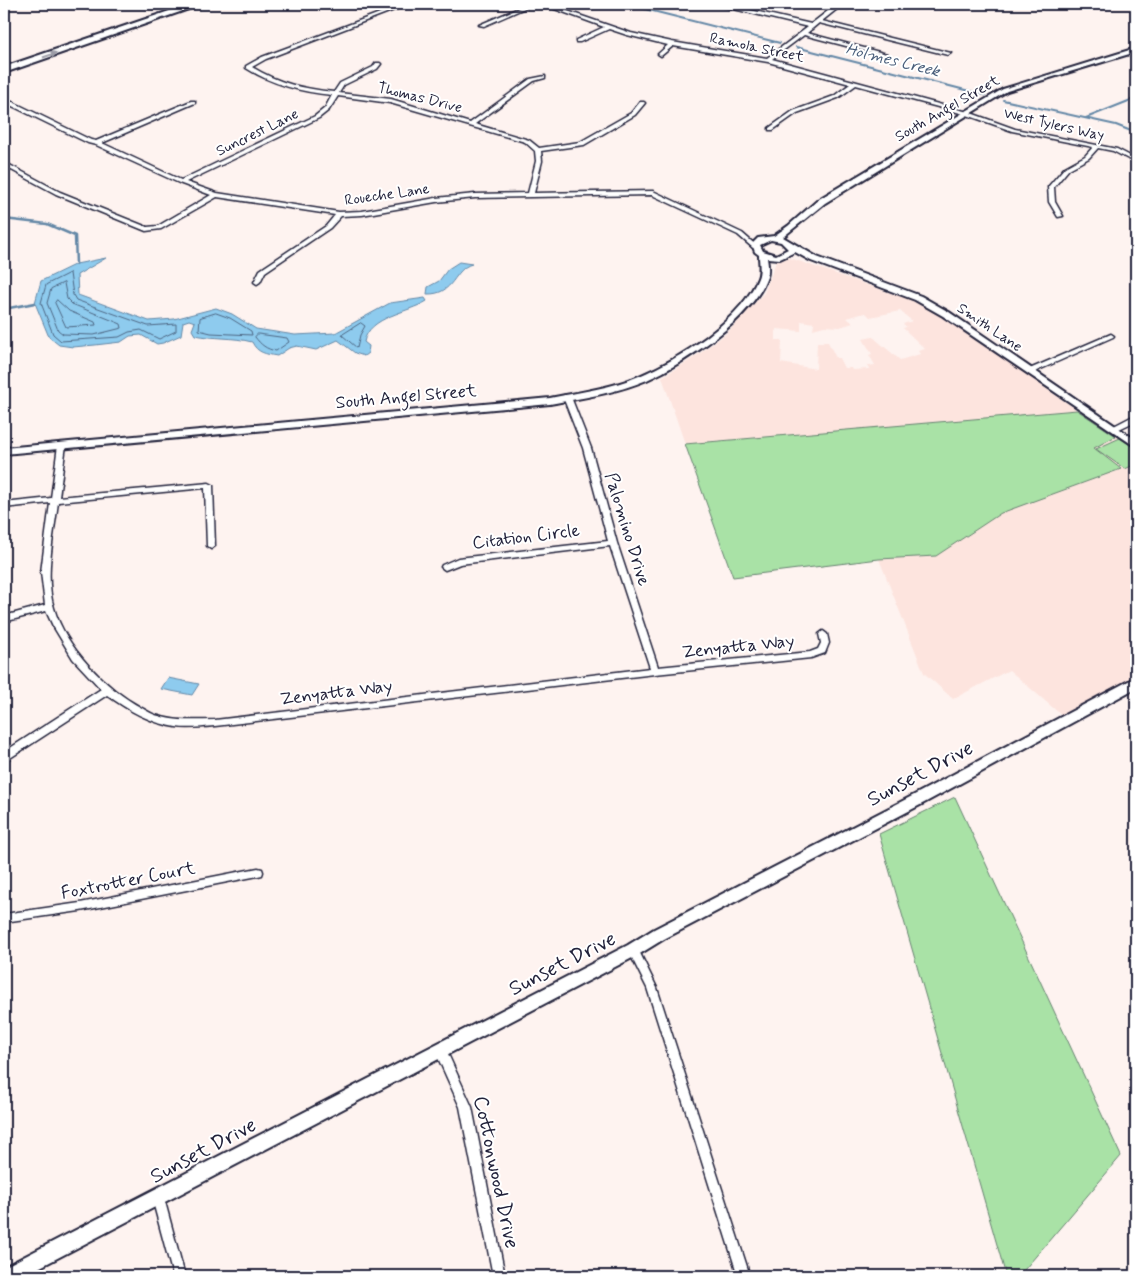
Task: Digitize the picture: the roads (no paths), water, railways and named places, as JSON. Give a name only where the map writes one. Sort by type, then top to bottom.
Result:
[{"type":"highway","points":[[4,60],[171,4]]},
{"type":"highway","points":[[4,70],[198,4]]},
{"type":"main road","name":"Sunset Drive","points":[[5,1276],[158,1198],[632,950],[659,934],[922,798],[1136,682]]},
{"type":"street","points":[[248,67],[264,58],[408,4]]},
{"type":"street","points":[[482,26],[532,4]]},
{"type":"street","name":"Ramola Street","points":[[543,4],[642,37],[768,60],[966,113]]},
{"type":"street","points":[[719,4],[811,26]]},
{"type":"street","points":[[768,60],[834,8]]},
{"type":"street","points":[[817,21],[948,53]]},
{"type":"street","points":[[578,41],[609,27]]},
{"type":"street","points":[[802,33],[884,54]]},
{"type":"street","points":[[661,54],[672,44]]},
{"type":"street","name":"South Angel Street","points":[[776,238],[791,228],[822,201],[1005,90],[1136,50]]},
{"type":"street","name":"Suncrest Lane","points":[[182,182],[316,117],[327,109],[342,84],[375,68],[378,64]]},
{"type":"street","name":"Thomas Drive","points":[[248,67],[259,76],[297,89],[370,96],[473,123],[527,141],[538,150]]},
{"type":"street","points":[[473,123],[532,80],[542,77]]},
{"type":"street","points":[[771,129],[795,112],[836,97],[855,83]]},
{"type":"street","points":[[97,143],[193,102]]},
{"type":"street","name":"Roueche Lane","points":[[4,104],[11,103],[90,142],[97,143],[182,182],[216,195],[339,214],[362,213],[436,200],[475,196],[639,192],[663,196]]},
{"type":"street","points":[[531,195],[539,161],[538,150],[582,144],[633,114],[642,104]]},
{"type":"street","name":"West Tylers Way","points":[[966,113],[1014,130],[1115,150],[1136,161]]},
{"type":"street","points":[[1060,216],[1052,202],[1051,187],[1067,168],[1086,157],[1097,146]]},
{"type":"street","points":[[4,164],[58,193],[146,229],[159,228],[216,195]]},
{"type":"street","points":[[663,196],[740,234],[762,254]]},
{"type":"street","points":[[257,282],[262,271],[328,227],[339,214]]},
{"type":"street","points":[[790,245],[791,228]]},
{"type":"street","points":[[740,234],[766,239]]},
{"type":"street","points":[[755,247],[758,242],[776,238]]},
{"type":"street","name":"Smith Lane","points":[[776,238],[814,260],[918,298],[946,314],[1136,444]]},
{"type":"street","name":"South Angel Street","points":[[764,270],[780,256],[790,253],[790,245]]},
{"type":"street","name":"South Angel Street","points":[[4,451],[567,397],[602,391],[641,379],[661,370],[696,349],[726,324],[758,289],[764,270],[762,254]]},
{"type":"street","name":"Smith Lane","points":[[762,254],[814,260]]},
{"type":"street","points":[[1029,371],[1111,336]]},
{"type":"street","name":"Palomino Drive","points":[[567,397],[586,448],[613,543],[655,671]]},
{"type":"street","points":[[1114,428],[1136,418]]},
{"type":"street","name":"Zenyatta Way","points":[[62,445],[45,572],[49,607],[76,657],[107,690],[152,718],[178,724],[214,722],[811,655],[822,651],[825,643],[823,634]]},
{"type":"street","points":[[4,504],[209,485],[211,546]]},
{"type":"street","name":"Citation Circle","points":[[445,567],[458,561],[613,543]]},
{"type":"street","points":[[4,619],[49,607]]},
{"type":"street","points":[[4,757],[107,690]]},
{"type":"street","name":"Foxtrotter Court","points":[[4,918],[80,907],[258,872]]},
{"type":"street","points":[[632,950],[652,988],[744,1276]]},
{"type":"street","name":"Cottonwood Drive","points":[[440,1050],[466,1108],[498,1276]]},
{"type":"street","points":[[158,1198],[179,1276]]},
{"type":"water","points":[[106,258],[77,275],[78,295],[149,321],[174,319],[216,308],[232,314],[256,329],[295,335],[335,333],[390,303],[425,298],[427,301],[390,316],[373,326],[367,333],[364,342],[369,346],[368,353],[364,356],[355,353],[338,340],[316,350],[297,346],[289,348],[277,356],[269,355],[259,351],[252,342],[195,335],[192,330],[195,322],[189,320],[183,322],[181,335],[163,343],[157,344],[141,335],[130,336],[121,342],[73,347],[59,345],[49,337],[35,303],[41,281],[76,264]]},
{"type":"water","points":[[459,262],[472,264],[461,271],[449,286],[443,290],[427,294],[428,287],[439,281],[448,269]]},
{"type":"water","points":[[168,678],[199,684],[192,695],[161,689]]},
{"type":"waterway","name":"Holmes Creek","points":[[625,4],[780,43]]},
{"type":"waterway","name":"Holmes Creek","points":[[796,47],[985,95]]},
{"type":"waterway","points":[[1086,118],[1136,98]]},
{"type":"waterway","name":"Holmes Creek","points":[[1003,100],[1116,125],[1136,133]]},
{"type":"waterway","points":[[4,219],[47,224],[75,236],[76,264]]},
{"type":"waterway","points":[[4,309],[35,303]]}]
